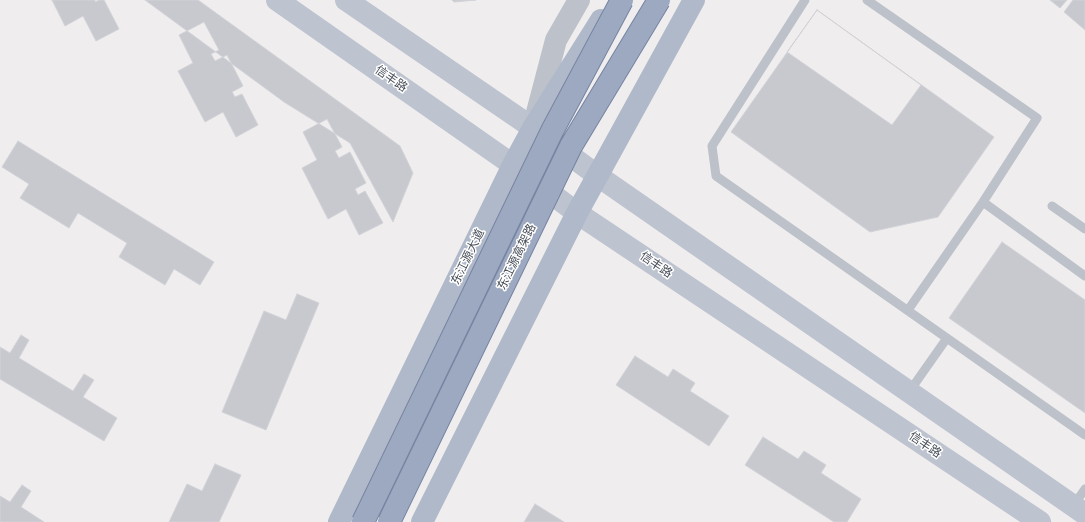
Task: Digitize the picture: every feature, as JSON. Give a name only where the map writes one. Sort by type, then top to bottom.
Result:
[{"type":"highway","name":"东江源高架路","points":[[363,522],[552,131],[622,0]]},
{"type":"highway","name":"东江源高架路","points":[[389,522],[571,146],[659,0]]},
{"type":"main road","name":"信丰路","points":[[277,0],[513,165],[577,213],[1040,522]]},
{"type":"main road","points":[[346,0],[533,128],[598,176],[909,392],[1081,503]]},
{"type":"main road","name":"东江源大道","points":[[339,522],[513,165],[533,128],[614,0]]},
{"type":"main road","points":[[422,522],[577,213],[694,0]]},
{"type":"street","points":[[533,128],[556,40],[579,0]]},
{"type":"lane","points":[[805,0],[712,146],[716,176],[1085,434]]},
{"type":"lane","points":[[867,0],[1037,118],[983,202],[908,310]]},
{"type":"lane","points":[[983,202],[1085,276]]},
{"type":"lane","points":[[1052,206],[1085,229]]},
{"type":"lane","points":[[909,392],[947,338]]},
{"type":"building","points":[[52,0],[95,0],[95,2],[104,0],[119,29],[96,41],[83,16],[65,26]]},
{"type":"building","points":[[145,0],[198,0],[400,146],[413,173],[393,222],[350,143],[284,102]]},
{"type":"building","points":[[452,0],[476,0],[454,2]]},
{"type":"building","points":[[1050,0],[1067,0],[1060,8]]},
{"type":"building","points":[[1073,0],[1085,0],[1085,30],[1064,12]]},
{"type":"building","points":[[817,10],[994,137],[938,217],[870,232],[731,132]]},
{"type":"building","points":[[817,10],[921,85],[892,125],[787,52]]},
{"type":"building","points":[[204,22],[219,50],[211,54],[215,61],[227,55],[243,86],[232,92],[235,97],[242,94],[258,125],[236,137],[223,112],[205,122],[178,71],[193,63],[179,35]]},
{"type":"building","points":[[327,119],[342,147],[335,151],[339,158],[350,152],[366,183],[355,189],[358,195],[365,191],[383,223],[359,235],[346,209],[328,219],[302,168],[317,160],[303,132]]},
{"type":"building","points":[[18,141],[214,262],[200,285],[174,269],[165,285],[119,257],[127,243],[78,213],[69,228],[20,198],[29,184],[2,167]]},
{"type":"building","points":[[1002,242],[1085,300],[1085,413],[949,318]]},
{"type":"building","points":[[297,294],[319,303],[266,430],[222,412],[264,311],[286,320]]},
{"type":"building","points":[[21,335],[29,340],[19,358],[73,391],[84,374],[94,380],[83,397],[117,418],[104,441],[0,379],[0,347],[10,353]]},
{"type":"building","points":[[635,356],[668,377],[673,369],[695,383],[690,391],[729,416],[709,446],[616,385]]},
{"type":"building","points":[[763,437],[798,459],[804,451],[826,465],[821,473],[861,499],[847,522],[834,522],[745,465]]},
{"type":"building","points":[[215,464],[241,475],[219,522],[169,522],[187,484],[202,491]]},
{"type":"building","points":[[22,485],[31,491],[21,507],[44,522],[0,522],[0,496],[10,502]]},
{"type":"building","points":[[535,504],[564,522],[524,522]]}]
